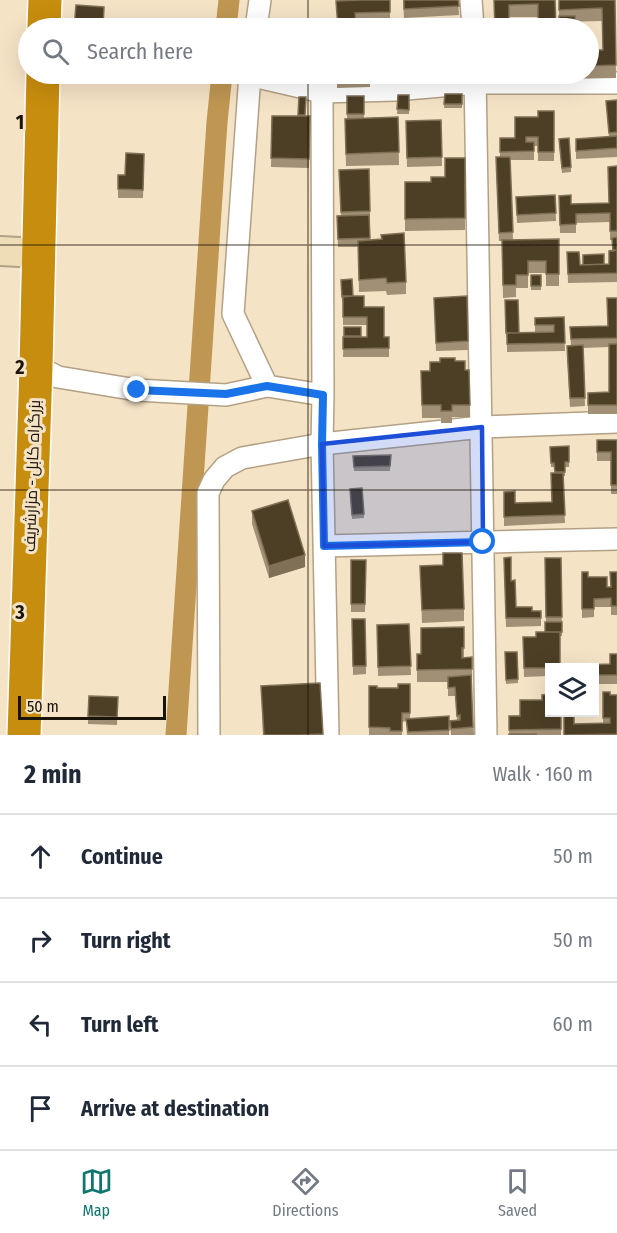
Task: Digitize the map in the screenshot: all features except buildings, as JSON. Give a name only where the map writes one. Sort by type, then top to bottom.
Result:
[{"type":"highway","points":[[44,18],[45,0]]},
{"type":"highway","name":"بزرگراه کابل - مزارشریف","points":[[24,735],[43,84]]},
{"type":"street","points":[[257,18],[260,0]]},
{"type":"street","points":[[471,0],[472,18]]},
{"type":"street","points":[[599,82],[617,83]]},
{"type":"street","points":[[249,84],[233,314],[267,386]]},
{"type":"street","points":[[290,84],[322,92],[395,90],[436,84]]},
{"type":"street","points":[[476,84],[486,735]]},
{"type":"street","points":[[322,92],[322,444],[328,735]]},
{"type":"street","points":[[0,251],[38,254]]},
{"type":"street","points":[[36,366],[58,377],[137,390],[226,394],[267,386],[323,395]]},
{"type":"street","points":[[209,735],[208,493],[214,480],[225,467],[242,458],[322,444],[482,427],[617,422]]},
{"type":"street","points":[[324,546],[617,539]]},
{"type":"highlighted area","points":[[482,427],[483,542],[324,546],[322,444]]},
{"type":"waterway","points":[[227,18],[229,0]]},
{"type":"waterway","points":[[176,735],[221,84]]},
{"type":"route","points":[[137,390],[226,394],[267,386],[323,395],[324,546],[483,542]]}]
